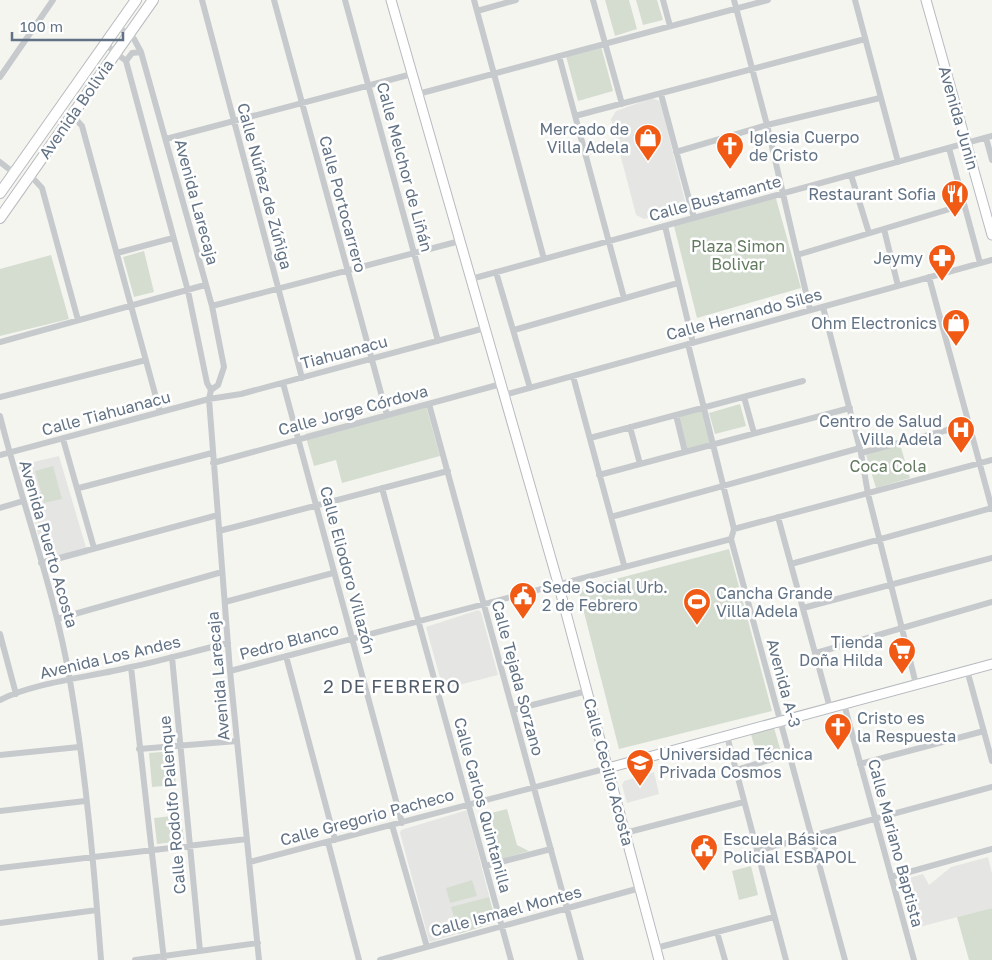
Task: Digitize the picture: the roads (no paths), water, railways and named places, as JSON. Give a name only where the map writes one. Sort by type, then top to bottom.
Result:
[{"type":"main road","name":"Avenida Bolivia","points":[[0,193],[136,0]]},
{"type":"main road","name":"Avenida Bolivia","points":[[0,218],[116,53],[149,1]]},
{"type":"street","points":[[0,77],[52,0]]},
{"type":"street","name":"Calle Núñez de Zúñiga","points":[[202,0],[302,378]]},
{"type":"street","name":"Calle Portocarrero","points":[[274,0],[300,103],[387,415]]},
{"type":"street","name":"Calle Melchor de Liñán","points":[[345,0],[438,341]]},
{"type":"street","name":"Calle Cecilio Acosta","points":[[390,0],[558,583],[659,960]]},
{"type":"street","points":[[474,0],[544,259]]},
{"type":"street","points":[[476,10],[516,0]]},
{"type":"street","points":[[593,0],[622,104]]},
{"type":"street","points":[[663,0],[670,26]]},
{"type":"street","points":[[734,0],[767,125],[781,194],[810,310]]},
{"type":"street","points":[[418,94],[768,0]]},
{"type":"street","points":[[855,0],[898,162]]},
{"type":"street","name":"Avenida Junin","points":[[926,0],[992,235]]},
{"type":"street","name":"Avenida Larecaja","points":[[117,26],[129,34],[141,52],[212,306],[224,367],[218,385],[211,390]]},
{"type":"street","points":[[575,116],[865,39]]},
{"type":"street","points":[[105,44],[126,61],[132,53],[141,52]]},
{"type":"street","points":[[559,56],[624,298]]},
{"type":"street","name":"Avenida Larecaja","points":[[126,61],[188,291],[207,382],[211,390],[209,399],[212,453],[230,671],[259,960]]},
{"type":"street","points":[[166,139],[412,74]]},
{"type":"street","points":[[661,94],[694,218]]},
{"type":"street","points":[[676,152],[767,125],[880,98]]},
{"type":"street","points":[[72,115],[82,126],[133,306],[160,412]]},
{"type":"street","name":"Avenida Junin","points":[[989,137],[992,160]]},
{"type":"street","name":"Calle Bustamante","points":[[471,279],[989,137]]},
{"type":"street","name":"Avenida Junin","points":[[949,148],[980,263]]},
{"type":"street","points":[[0,162],[14,173]]},
{"type":"street","points":[[30,175],[42,188],[78,320]]},
{"type":"street","points":[[852,175],[869,233]]},
{"type":"street","points":[[796,255],[963,205]]},
{"type":"street","points":[[664,226],[678,283],[703,408],[734,529],[730,539]]},
{"type":"street","points":[[884,228],[898,286]]},
{"type":"street","points":[[117,253],[173,238]]},
{"type":"street","points":[[212,306],[460,241]]},
{"type":"street","name":"Calle Hernando Siles","points":[[504,395],[992,260]]},
{"type":"street","points":[[496,272],[530,388]]},
{"type":"street","points":[[792,564],[992,509],[929,277]]},
{"type":"street","points":[[514,330],[678,283]]},
{"type":"street","points":[[0,342],[205,285]]},
{"type":"street","points":[[823,307],[861,451],[868,494],[916,684]]},
{"type":"street","name":"Tiahuanacu","points":[[209,399],[241,394],[485,328]]},
{"type":"street","points":[[0,398],[146,360]]},
{"type":"street","points":[[573,376],[624,565]]},
{"type":"street","points":[[590,438],[803,381]]},
{"type":"street","name":"Calle Eliodoro Villazón","points":[[283,383],[402,822]]},
{"type":"street","name":"Calle Jorge Córdova","points":[[213,463],[501,384]]},
{"type":"street","points":[[744,397],[754,434]]},
{"type":"street","name":"Calle Tiahuanacu","points":[[0,455],[209,399]]},
{"type":"street","name":"Calle Tejada Sorzano","points":[[429,404],[581,960]]},
{"type":"street","points":[[599,475],[850,408]]},
{"type":"street","points":[[676,415],[686,452]]},
{"type":"street","name":"Avenida Puerto Acosta","points":[[0,416],[57,619],[70,680],[92,857],[101,960]]},
{"type":"street","points":[[611,517],[724,486],[970,424]]},
{"type":"street","points":[[630,427],[640,464]]},
{"type":"street","points":[[63,439],[79,488],[94,548]]},
{"type":"street","points":[[79,488],[212,453]]},
{"type":"street","points":[[734,529],[992,460]]},
{"type":"street","points":[[219,531],[448,471]]},
{"type":"street","name":"Calle Carlos Quintanilla","points":[[382,488],[511,960]]},
{"type":"street","points":[[0,508],[23,501]]},
{"type":"street","points":[[41,562],[218,516]]},
{"type":"street","points":[[778,517],[830,708]]},
{"type":"street","name":"Pedro Blanco","points":[[230,671],[624,565],[730,539]]},
{"type":"street","name":"Avenida A-3","points":[[730,539],[845,960]]},
{"type":"street","points":[[803,608],[992,558]]},
{"type":"street","points":[[57,619],[222,572]]},
{"type":"street","points":[[225,602],[333,573]]},
{"type":"street","points":[[816,653],[992,602]]},
{"type":"street","points":[[0,634],[1,644],[16,694]]},
{"type":"street","name":"Avenida Los Andes","points":[[0,700],[70,680],[228,643]]},
{"type":"street","points":[[286,656],[335,840]]},
{"type":"street","name":"Calle Rodolfo Palenque","points":[[172,657],[200,951]]},
{"type":"street","points":[[608,768],[992,664]]},
{"type":"street","points":[[131,667],[164,958]]},
{"type":"street","points":[[967,670],[992,761]]},
{"type":"street","points":[[513,710],[587,691]]},
{"type":"street","name":"Calle Mariano Baptista","points":[[844,704],[914,960]]},
{"type":"street","points":[[860,764],[984,732]]},
{"type":"street","points":[[727,736],[786,960]]},
{"type":"street","points":[[139,749],[237,741]]},
{"type":"street","points":[[0,755],[79,747]]},
{"type":"street","points":[[736,770],[789,754]]},
{"type":"street","name":"Calle Gregorio Pacheco","points":[[250,862],[534,789],[608,768]]},
{"type":"street","points":[[757,851],[992,786]]},
{"type":"street","points":[[0,811],[85,801]]},
{"type":"street","points":[[625,833],[744,802]]},
{"type":"street","points":[[392,825],[427,947]]},
{"type":"street","points":[[0,868],[247,839]]},
{"type":"street","points":[[328,842],[359,960]]},
{"type":"street","points":[[485,866],[550,849]]},
{"type":"street","points":[[892,877],[992,849]]},
{"type":"street","name":"Calle Ismael Montes","points":[[380,960],[640,888]]},
{"type":"street","points":[[0,923],[97,910]]},
{"type":"street","points":[[656,948],[774,917]]},
{"type":"street","points":[[717,932],[725,960]]},
{"type":"street","points":[[135,960],[164,958],[258,943]]},
{"type":"place","name":"Mercado de Villa Adela","points":[[648,162]]},
{"type":"place","name":"Iglesia Cuerpo de Cristo","points":[[730,170]]},
{"type":"place","name":"Restaurant Sofia","points":[[955,218]]},
{"type":"place","name":"Jeymy","points":[[942,282]]},
{"type":"place","name":"Ohm Electronics","points":[[956,347]]},
{"type":"place","name":"Centro de Salud Villa Adela","points":[[961,454]]},
{"type":"place","name":"Sede Social Urb. 2 de Febrero","points":[[523,620]]},
{"type":"place","name":"Cancha Grande Villa Adela","points":[[697,626]]},
{"type":"place","name":"Tienda Doña Hilda","points":[[902,675]]},
{"type":"place","name":"Cristo es la Respuesta","points":[[838,751]]},
{"type":"place","name":"Universidad Técnica Privada Cosmos","points":[[640,787]]},
{"type":"place","name":"Escuela Básica Policial ESBAPOL","points":[[704,872]]},
{"type":"district","name":"2 DE FEBRERO","points":[[392,686]]},
{"type":"park label","name":"Plaza Simon Bolivar","points":[[738,255]]},
{"type":"park label","name":"Coca Cola","points":[[888,466]]}]
